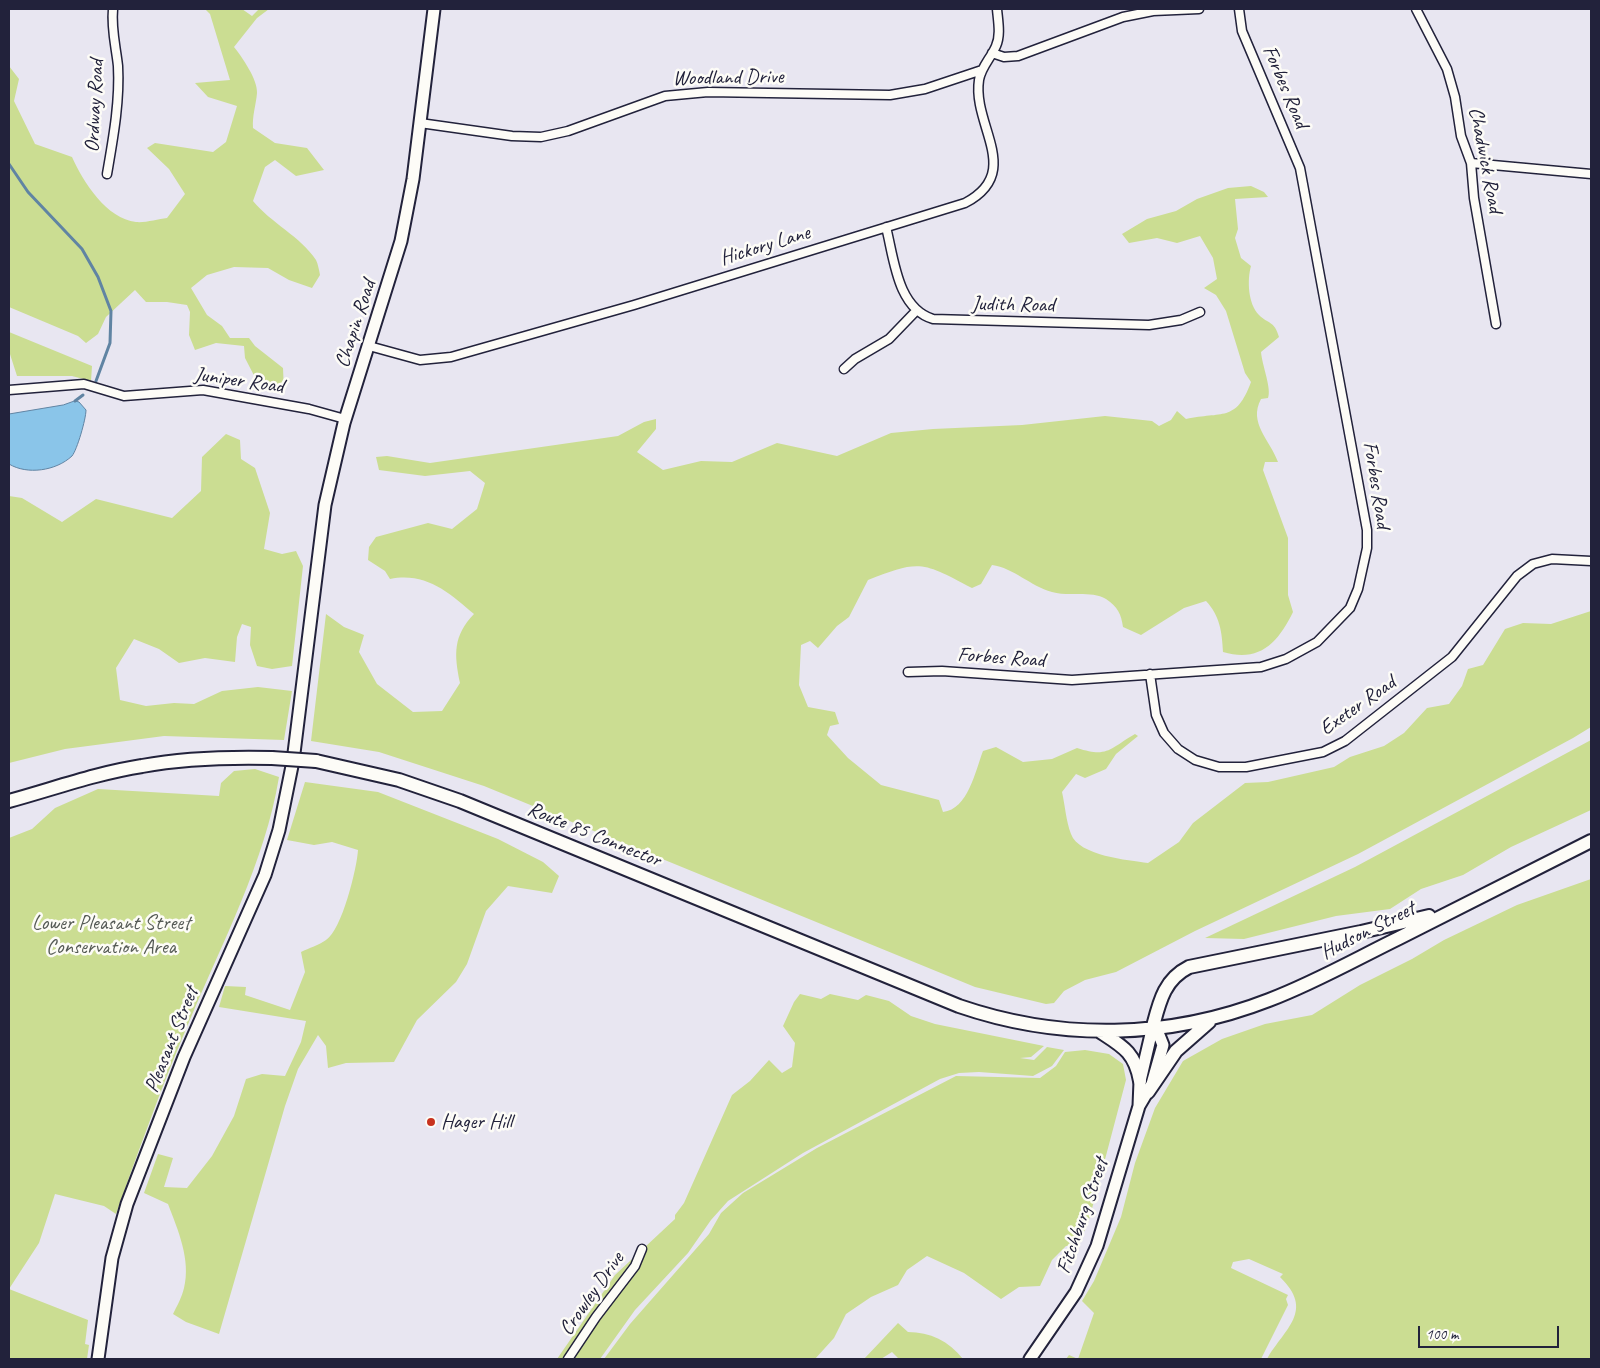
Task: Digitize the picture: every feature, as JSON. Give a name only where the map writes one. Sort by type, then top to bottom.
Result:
[{"type":"main road","name":"Route 85 Connector","points":[[9,802],[106,773],[142,766],[210,758],[272,758],[316,761],[400,780],[460,801],[897,982],[974,1011],[1026,1024],[1099,1032],[1152,1030]]},
{"type":"main road","name":"Hudson Street","points":[[1152,1030],[1213,1019],[1292,991],[1591,841]]},
{"type":"main road","points":[[1152,1030],[1163,991],[1172,978],[1189,967],[1405,923],[1471,901]]},
{"type":"main road","points":[[1148,1092],[1176,1051],[1213,1019]]},
{"type":"main road","points":[[1099,1032],[1129,1052],[1136,1064],[1140,1081]]},
{"type":"street","name":"Ordway Road","points":[[108,174],[114,138],[118,67],[113,38],[113,9]]},
{"type":"street","name":"Chapin Road","points":[[307,650],[325,505],[345,419],[401,241],[413,179],[434,9]]},
{"type":"street","name":"Hickory Lane","points":[[369,346],[420,360],[451,357],[634,305],[965,203],[978,197],[987,187],[993,174],[994,159],[979,99],[979,79],[998,38],[997,9]]},
{"type":"street","points":[[992,54],[1004,57],[1018,56],[1133,14],[1199,9]]},
{"type":"street","name":"Forbes Road","points":[[908,672],[942,671],[1072,680],[1261,667],[1303,651],[1317,642],[1350,608],[1358,589],[1367,548],[1365,512],[1300,168],[1242,31],[1238,9]]},
{"type":"street","name":"Chadwick Road","points":[[1416,9],[1447,69],[1462,136],[1471,163],[1474,198],[1496,324]]},
{"type":"street","name":"Woodland Drive","points":[[420,123],[512,136],[541,137],[568,131],[658,99],[678,94],[708,92],[890,95],[925,89],[982,70]]},
{"type":"street","points":[[1471,163],[1591,174]]},
{"type":"street","points":[[844,369],[855,359],[889,340],[916,310],[903,289],[886,227]]},
{"type":"street","name":"Judith Road","points":[[916,310],[924,316],[946,321],[1149,325],[1181,320],[1200,312]]},
{"type":"street","name":"Juniper Road","points":[[9,390],[84,384],[105,388],[124,396],[203,390],[309,409],[345,419]]},
{"type":"street","name":"Exeter Road","points":[[1150,674],[1156,715],[1164,733],[1178,750],[1195,760],[1219,767],[1246,767],[1323,752],[1345,741],[1452,657],[1517,576],[1533,564],[1552,559],[1591,561]]},
{"type":"street","name":"Pleasant Street","points":[[98,1359],[112,1258],[127,1204],[184,1057],[265,875],[290,782],[307,650]]},
{"type":"street","points":[[1152,1030],[1159,1035],[1162,1045],[1148,1092],[1139,1106],[1140,1081],[1152,1030]]},
{"type":"street","name":"Fitchburg Street","points":[[1030,1359],[1067,1307],[1087,1270],[1104,1222],[1139,1106]]},
{"type":"street","name":"Crowley Drive","points":[[568,1359],[596,1317],[635,1266],[642,1249]]},
{"type":"green space","points":[[205,9],[242,9],[252,16],[259,9],[269,9],[257,18],[234,47],[249,69],[257,88],[253,128],[275,143],[307,148],[324,170],[296,176],[275,160],[265,167],[253,201],[302,244],[316,260],[320,275],[312,288],[289,280],[268,268],[234,267],[207,275],[191,288],[207,315],[222,326],[230,338],[249,338],[255,346],[283,368],[284,391],[261,389],[245,358],[244,346],[216,343],[195,350],[189,335],[190,312],[187,305],[167,302],[146,302],[135,290],[106,317],[98,334],[86,343],[78,336],[9,307],[9,66],[19,79],[14,101],[35,144],[72,157],[89,188],[115,214],[136,222],[167,218],[185,194],[169,169],[147,148],[155,143],[213,152],[226,142],[237,106],[208,97],[195,83],[230,80],[210,14]]},
{"type":"green space","points":[[1251,186],[1264,192],[1268,197],[1235,199],[1238,229],[1235,238],[1241,258],[1251,266],[1249,285],[1255,310],[1273,325],[1279,337],[1261,352],[1269,394],[1268,398],[1261,399],[1257,416],[1262,431],[1278,462],[1265,462],[1263,470],[1288,538],[1288,595],[1293,612],[1281,633],[1266,648],[1247,655],[1236,655],[1223,652],[1217,618],[1206,601],[1184,608],[1141,635],[1123,627],[1116,608],[1100,596],[1052,592],[1036,586],[1008,570],[992,565],[981,584],[972,588],[931,569],[911,566],[868,580],[849,617],[837,626],[818,648],[810,641],[801,645],[799,685],[808,707],[835,712],[839,724],[830,726],[827,735],[848,758],[881,785],[939,800],[943,812],[952,809],[965,797],[983,751],[996,747],[1023,762],[1052,759],[1077,748],[1102,752],[1113,748],[1135,734],[1138,736],[1116,754],[1106,769],[1085,778],[1076,774],[1062,792],[1069,829],[1076,841],[1084,847],[1105,856],[1148,863],[1179,842],[1193,823],[1245,783],[1268,782],[1334,767],[1350,757],[1384,746],[1404,733],[1427,708],[1449,704],[1462,686],[1468,669],[1483,665],[1505,629],[1523,623],[1551,624],[1591,611],[1591,727],[1573,738],[1358,854],[1195,931],[1116,972],[1085,980],[1064,991],[1054,1003],[1046,1004],[975,987],[484,786],[379,752],[311,741],[326,614],[344,627],[364,635],[359,652],[377,684],[413,712],[442,711],[460,683],[456,654],[457,646],[462,630],[474,614],[445,591],[426,581],[415,578],[390,579],[385,571],[368,560],[369,547],[376,537],[428,523],[452,529],[477,509],[485,483],[470,471],[425,476],[379,470],[376,457],[387,456],[430,463],[618,436],[644,422],[656,419],[656,429],[637,452],[663,470],[701,461],[732,462],[777,443],[837,456],[891,433],[1022,425],[1105,416],[1152,421],[1159,426],[1171,420],[1177,411],[1186,419],[1226,413],[1240,404],[1251,382],[1245,373],[1226,311],[1216,295],[1204,288],[1217,279],[1213,258],[1200,236],[1177,243],[1157,238],[1129,243],[1122,234],[1147,219],[1176,211],[1197,199],[1228,188]]},
{"type":"green space","points":[[9,332],[92,366],[91,381],[72,376],[17,376],[9,351]]},
{"type":"green space","points":[[226,434],[240,440],[241,459],[255,468],[270,513],[264,549],[282,554],[296,551],[303,566],[292,666],[272,669],[257,666],[250,645],[251,627],[242,624],[237,637],[235,662],[205,658],[179,663],[159,649],[134,639],[116,668],[120,700],[146,706],[174,703],[194,704],[222,691],[258,687],[292,691],[284,740],[164,736],[65,749],[9,763],[9,496],[22,498],[62,522],[96,499],[172,518],[201,491],[202,457]]},
{"type":"green space","points":[[1591,740],[1591,810],[1511,847],[1463,875],[1421,889],[1390,909],[1336,916],[1244,939],[1205,938],[1355,867]]},
{"type":"green space","name":"Lower Pleasant Street Conservation Area","points":[[255,769],[279,777],[264,840],[253,871],[169,1070],[116,1214],[104,1206],[55,1194],[39,1243],[9,1289],[9,838],[32,829],[55,808],[98,789],[219,796],[221,783],[234,771]]},
{"type":"green space","points":[[305,782],[378,792],[498,839],[543,862],[559,876],[552,893],[508,886],[486,911],[467,964],[456,982],[417,1020],[394,1062],[346,1063],[328,1068],[326,1046],[318,1035],[298,1069],[285,1106],[219,1334],[186,1322],[173,1314],[184,1288],[186,1277],[185,1256],[168,1204],[144,1193],[158,1154],[173,1158],[164,1187],[187,1188],[212,1156],[234,1116],[246,1079],[262,1074],[285,1076],[301,1042],[306,1021],[219,1007],[225,986],[246,987],[245,995],[290,1010],[305,972],[301,952],[326,940],[332,934],[343,912],[352,884],[358,850],[332,842],[314,845],[287,840]]},
{"type":"green space","points":[[1591,879],[1591,1359],[1267,1359],[1293,1319],[1296,1310],[1295,1300],[1290,1289],[1280,1277],[1283,1274],[1249,1259],[1233,1262],[1231,1268],[1288,1295],[1286,1299],[1288,1305],[1261,1359],[1078,1359],[1094,1313],[1082,1301],[1094,1281],[1121,1217],[1135,1163],[1155,1108],[1183,1061],[1222,1039],[1265,1024],[1312,1015],[1360,985],[1412,959],[1444,940],[1517,905]]},
{"type":"green space","points":[[800,994],[821,999],[830,994],[858,1000],[866,995],[889,1001],[911,1016],[935,1024],[1044,1046],[1031,1057],[1020,1058],[1034,1060],[1047,1047],[1064,1050],[1052,1066],[1033,1076],[979,1072],[959,1073],[940,1079],[803,1153],[728,1201],[711,1220],[688,1253],[635,1310],[600,1359],[557,1359],[615,1275],[675,1219],[675,1215],[684,1203],[732,1095],[750,1081],[769,1060],[782,1073],[792,1067],[795,1043],[783,1026],[794,1002]]},
{"type":"green space","points":[[1085,1050],[1109,1054],[1123,1064],[1126,1080],[1089,1220],[1078,1246],[1066,1246],[1052,1260],[1040,1286],[1019,1287],[1001,1299],[964,1273],[927,1256],[907,1270],[898,1285],[871,1297],[846,1314],[834,1338],[815,1359],[604,1359],[630,1324],[709,1234],[721,1213],[743,1193],[817,1148],[956,1076],[1040,1078],[1056,1066],[1065,1052]]},
{"type":"green space","points":[[9,1289],[88,1320],[85,1344],[89,1345],[87,1359],[9,1359]]},
{"type":"green space","points":[[898,1323],[908,1332],[916,1332],[938,1339],[952,1347],[963,1359],[899,1359],[892,1352],[881,1359],[864,1359]]},
{"type":"green space","points":[[1069,1355],[1078,1359],[1066,1359]]},
{"type":"water","points":[[75,401],[79,402],[86,410],[81,434],[72,456],[58,465],[41,470],[24,470],[9,464],[9,414],[63,405]]},
{"type":"waterway","points":[[9,164],[28,192],[82,249],[98,277],[111,311],[110,343],[96,381]]},
{"type":"waterway","points":[[75,401],[83,395]]},
{"type":"place","name":"Hager Hill","points":[[431,1122]]}]
